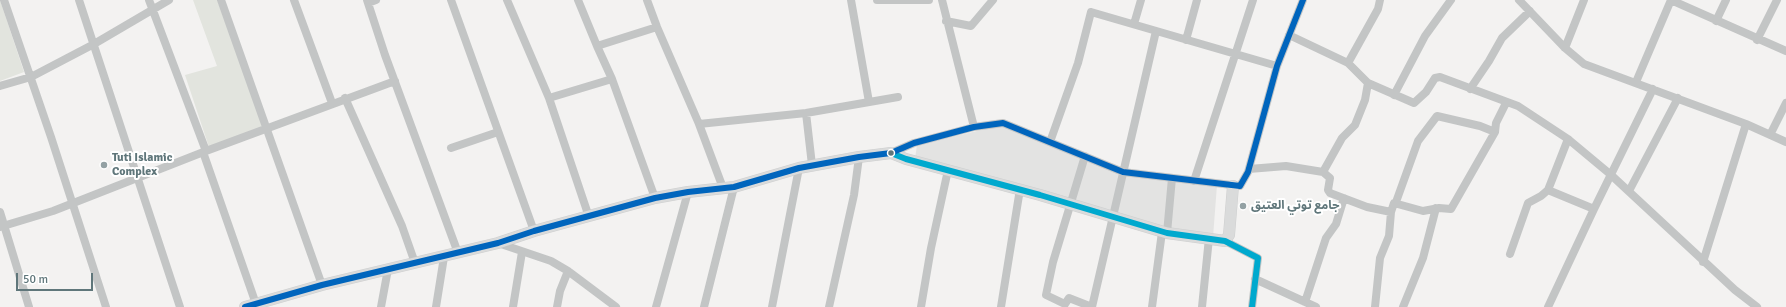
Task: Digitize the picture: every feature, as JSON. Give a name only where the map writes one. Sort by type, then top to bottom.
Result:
[{"type":"street","points":[[4,0],[31,77],[106,307]]},
{"type":"street","points":[[79,0],[180,307]]},
{"type":"street","points":[[149,0],[174,63],[256,304]]},
{"type":"street","points":[[0,86],[31,77],[94,44],[169,0]]},
{"type":"street","points":[[221,0],[322,286]]},
{"type":"street","points":[[294,0],[332,103]]},
{"type":"street","points":[[451,0],[534,231]]},
{"type":"street","points":[[508,0],[549,98],[589,217]]},
{"type":"street","points":[[578,0],[612,79],[655,198]]},
{"type":"street","points":[[647,0],[657,27],[699,124],[729,187],[704,307]]},
{"type":"street","points":[[851,0],[869,102]]},
{"type":"street","points":[[877,0],[929,0]]},
{"type":"street","points":[[942,0],[946,21],[974,128]]},
{"type":"street","points":[[946,21],[971,26],[980,18],[993,0]]},
{"type":"street","points":[[1134,24],[1141,0]]},
{"type":"street","points":[[1186,40],[1198,0]]},
{"type":"street","points":[[1194,181],[1253,0]]},
{"type":"street","points":[[245,307],[256,304],[270,303],[322,286],[498,243],[534,231],[655,198],[729,187],[812,165],[891,153],[914,143],[974,128],[1003,123],[1123,172],[1240,186],[1249,169],[1278,66],[1303,0]]},
{"type":"street","points":[[1348,63],[1378,8],[1380,0]]},
{"type":"street","points":[[1394,95],[1425,36],[1451,0]]},
{"type":"street","points":[[1519,0],[1566,48],[1584,64],[1746,124],[1786,142]]},
{"type":"street","points":[[1566,48],[1584,0]]},
{"type":"street","points":[[1636,82],[1671,0],[1757,40],[1786,51]]},
{"type":"street","points":[[1716,20],[1726,0]]},
{"type":"street","points":[[1757,40],[1776,0]]},
{"type":"street","points":[[370,1],[395,81],[458,253]]},
{"type":"street","points":[[1470,89],[1489,61],[1502,38],[1530,11]]},
{"type":"street","points":[[1050,142],[1078,63],[1092,12],[1278,66]]},
{"type":"street","points":[[597,46],[657,27]]},
{"type":"street","points":[[1085,156],[1053,262],[1046,295],[1064,305],[1069,298],[1092,307],[1156,31]]},
{"type":"street","points":[[1290,35],[1348,63],[1368,83],[1414,103],[1437,77],[1506,103],[1518,106],[1568,139],[1610,174],[1703,262],[1757,307]]},
{"type":"street","points":[[549,98],[612,79]]},
{"type":"street","points":[[2,226],[53,211],[204,151],[345,98],[395,81]]},
{"type":"street","points":[[1323,172],[1342,138],[1356,125],[1365,100],[1368,83]]},
{"type":"street","points":[[1548,307],[1610,174],[1653,89]]},
{"type":"street","points":[[699,124],[806,113],[898,97]]},
{"type":"street","points":[[345,98],[402,226],[415,263]]},
{"type":"street","points":[[1629,191],[1678,98]]},
{"type":"street","points":[[1396,202],[1423,211],[1436,208],[1452,209],[1495,132],[1496,123],[1506,103]]},
{"type":"street","points":[[1770,135],[1786,103]]},
{"type":"street","points":[[806,113],[812,165]]},
{"type":"street","points":[[1375,307],[1380,258],[1389,236],[1391,212],[1418,141],[1437,116],[1480,126],[1495,132]]},
{"type":"street","points":[[1703,262],[1746,124]]},
{"type":"street","points":[[451,148],[498,132]]},
{"type":"street","points":[[1510,254],[1528,203],[1541,196],[1548,190],[1568,139]]},
{"type":"street","points":[[891,153],[906,159],[1020,189],[1165,232],[1225,240],[1258,258],[1252,307]]},
{"type":"street","points":[[829,307],[854,195],[859,157]]},
{"type":"street","points":[[1249,169],[1286,166],[1323,172],[1330,178],[1328,190],[1330,193],[1367,207],[1391,212]]},
{"type":"street","points":[[772,307],[799,168]]},
{"type":"street","points":[[921,307],[931,248],[948,170]]},
{"type":"street","points":[[1152,307],[1165,232],[1172,178]]},
{"type":"street","points":[[1225,240],[1228,238],[1230,232],[1233,186]]},
{"type":"street","points":[[1001,307],[1020,189]]},
{"type":"street","points":[[1548,190],[1594,208]]},
{"type":"street","points":[[656,307],[688,192]]},
{"type":"street","points":[[1304,302],[1326,238],[1336,224],[1344,198]]},
{"type":"street","points":[[1404,307],[1423,258],[1436,208]]},
{"type":"street","points":[[0,212],[2,226],[29,307]]},
{"type":"street","points":[[1202,307],[1209,238]]},
{"type":"street","points":[[498,243],[551,261],[568,271],[616,307]]},
{"type":"street","points":[[513,307],[522,252]]},
{"type":"street","points":[[436,307],[444,257]]},
{"type":"street","points":[[382,307],[388,269]]},
{"type":"street","points":[[557,307],[560,291],[568,271]]},
{"type":"street","points":[[1256,279],[1316,307]]},
{"type":"shaded area","points":[[0,0],[24,72],[0,81]]},
{"type":"shaded area","points":[[193,0],[217,0],[264,126],[209,147],[185,75],[217,66]]},
{"type":"shaded area","points":[[1003,125],[1122,172],[1217,185],[1213,237],[1165,231],[915,159],[917,145]]},
{"type":"transit line","points":[[245,307],[322,285],[498,243],[534,231],[655,198],[688,192],[734,187],[799,168],[859,157],[891,153],[914,143],[974,127],[1003,123],[1123,172],[1240,186],[1248,172],[1277,66],[1303,0]]},
{"type":"transit line","points":[[891,153],[906,159],[1040,195],[1167,233],[1225,241],[1258,258],[1252,307]]},
{"type":"place","name":"Tuti Islamic Complex","points":[[104,165]]},
{"type":"place","name":"جامع توتي العتيق","points":[[1243,206]]}]
